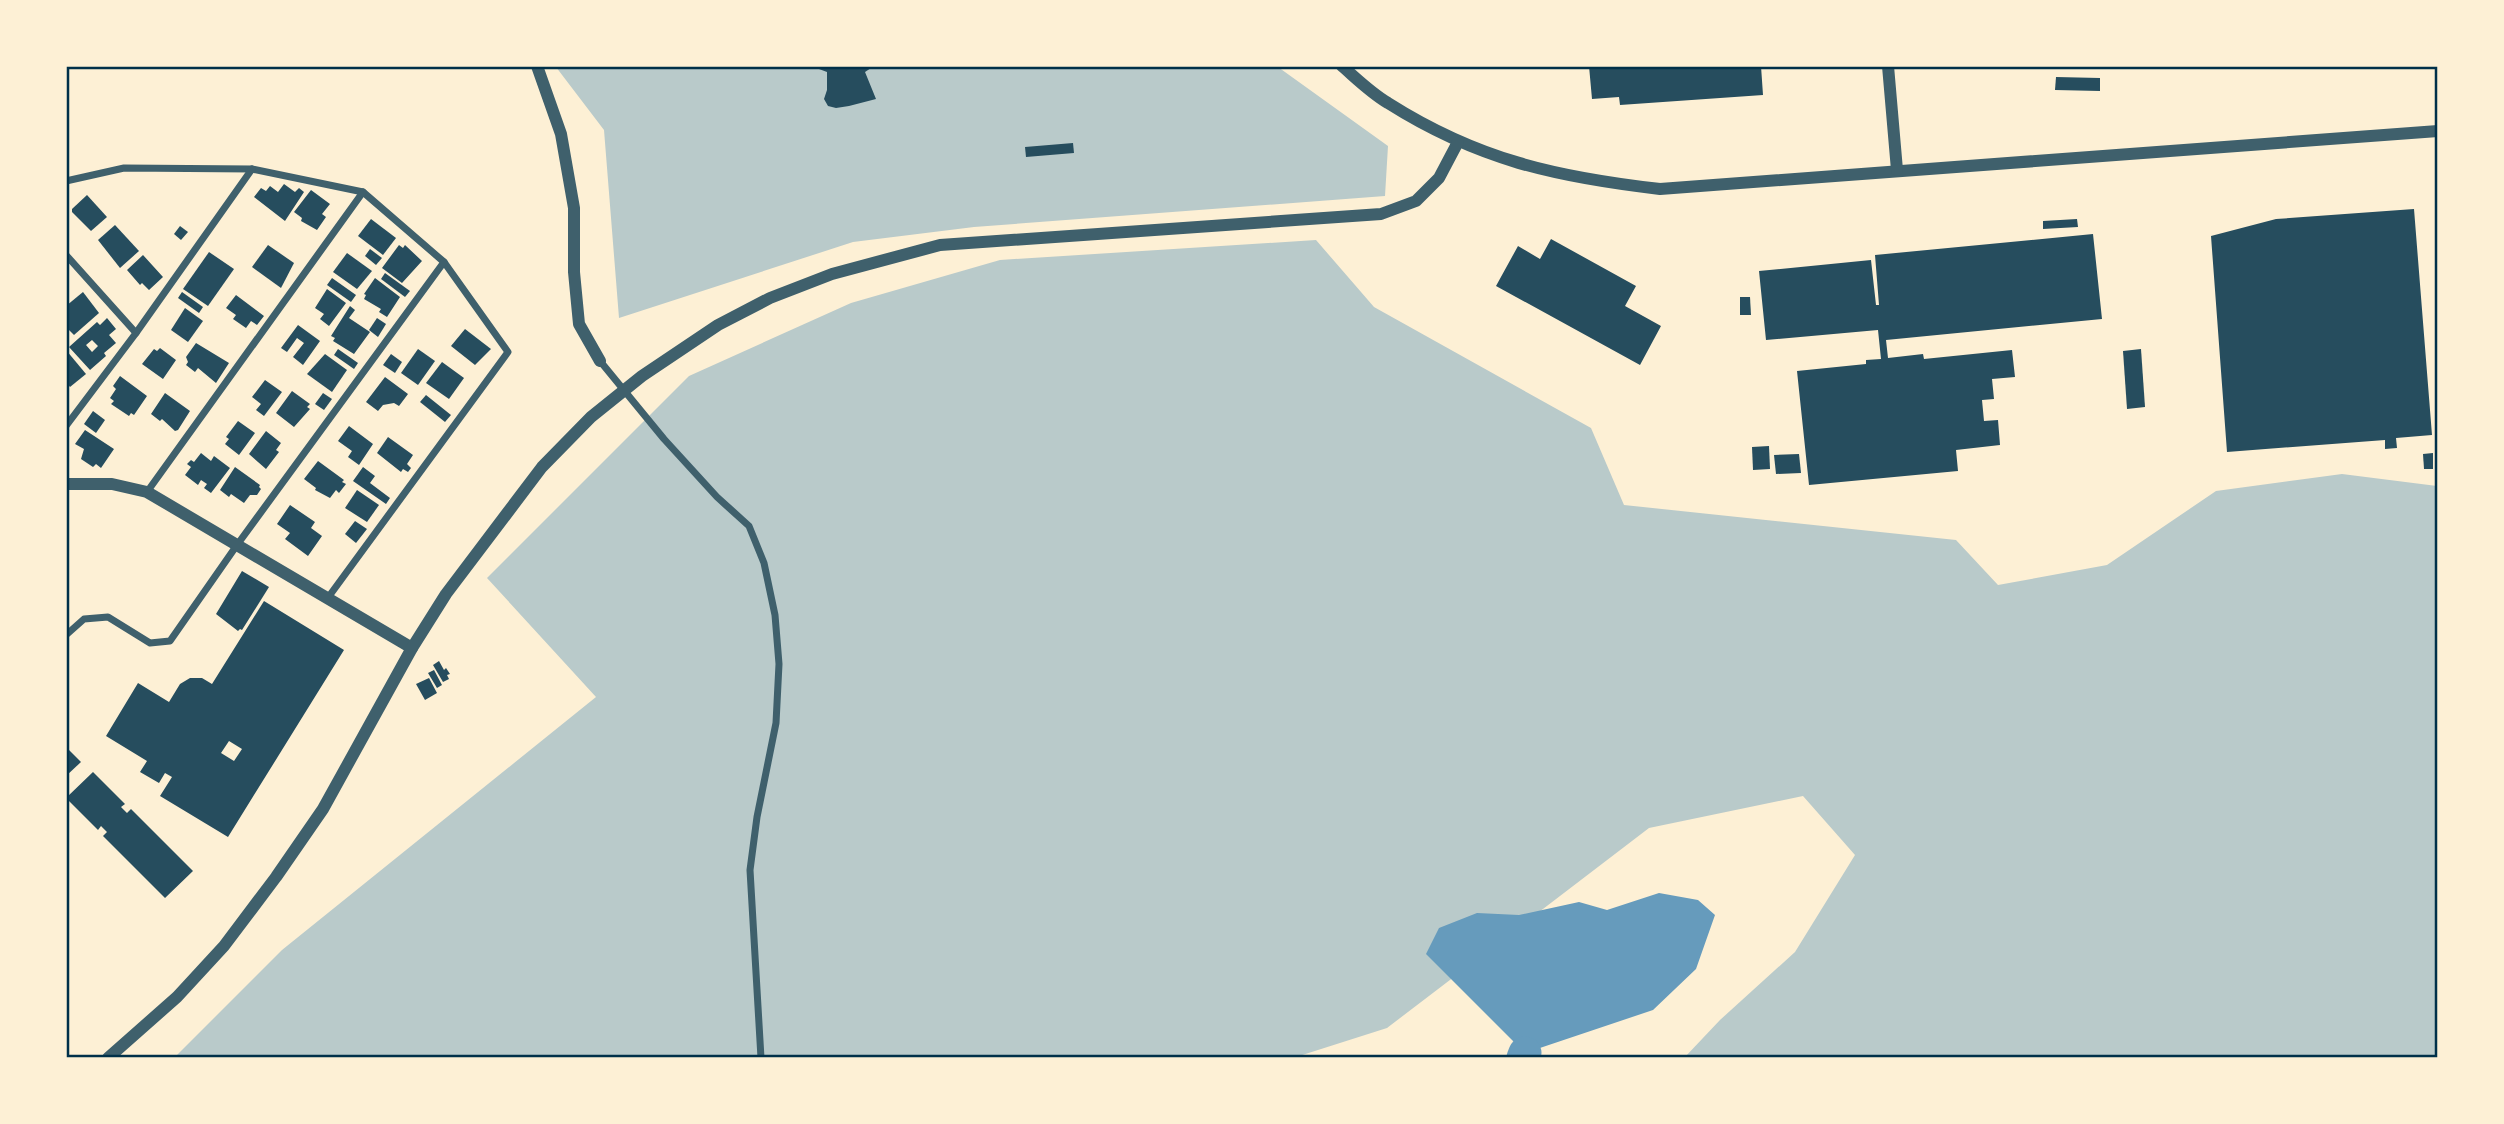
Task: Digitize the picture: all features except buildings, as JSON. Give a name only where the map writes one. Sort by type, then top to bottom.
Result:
[{"type":"street","points":[[537,66],[561,134],[574,208],[574,272],[579,324],[600,361],[673,449],[717,497],[749,526],[764,563],[775,615],[779,664],[776,723],[757,817],[750,870],[761,1058]]},
{"type":"street","points":[[1342,66],[1386,102],[1458,142],[1524,166],[1591,181],[1660,189],[2438,131]]},
{"type":"street","points":[[1888,66],[1897,170]]},
{"type":"street","points":[[108,1058],[177,997],[224,946],[276,877],[323,809],[412,648],[446,594],[524,489],[591,417],[642,376],[718,325],[770,298],[832,274],[940,245],[1381,214],[1416,201],[1439,178],[1458,142]]},
{"type":"street","points":[[66,181],[124,168],[252,169],[363,192],[444,262],[508,352],[327,599]]},
{"type":"street","points":[[66,426],[136,333],[252,169]]},
{"type":"street","points":[[147,492],[363,192]]},
{"type":"street","points":[[66,256],[136,333]]},
{"type":"street","points":[[66,635],[84,619],[108,617],[150,643],[170,641],[444,262]]},
{"type":"street","points":[[67,480],[112,484],[147,492],[412,648]]},
{"type":"shaded area","points":[[556,67],[1278,67],[1388,146],[1385,196],[974,227],[853,242],[619,318],[604,130]]},
{"type":"shaded area","points":[[1316,240],[1374,307],[1591,428],[1624,505],[1956,540],[1998,585],[2107,565],[2216,491],[2342,474],[2437,486],[2437,1057],[1685,1057],[1720,1020],[1795,952],[1855,855],[1803,796],[1649,828],[1387,1028],[1296,1057],[174,1058],[282,950],[596,697],[487,578],[689,376],[851,303],[1000,260]]},
{"type":"water","points":[[1659,893],[1698,900],[1715,915],[1696,969],[1653,1010],[1525,1053],[1426,954],[1439,928],[1477,913],[1519,915],[1579,902],[1607,910]]},
{"type":"waterway","points":[[1523,1058],[1525,1053]]}]
